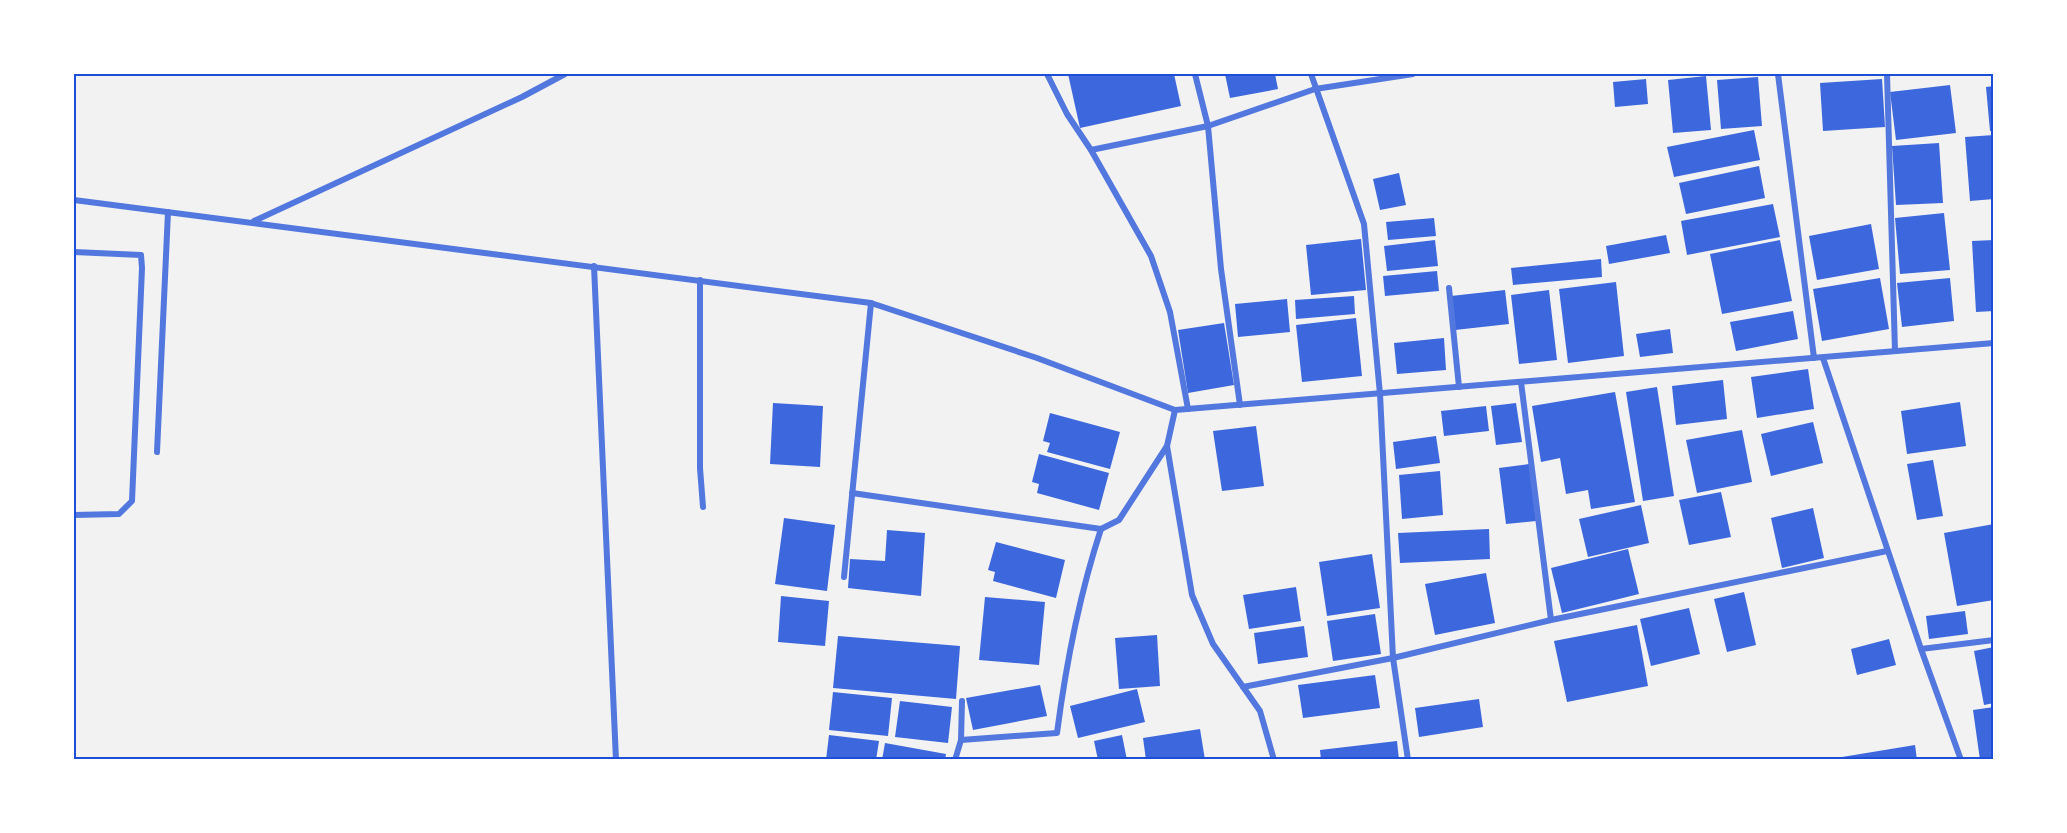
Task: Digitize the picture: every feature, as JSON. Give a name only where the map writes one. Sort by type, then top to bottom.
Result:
[{"type":"street","points":[[253,222],[522,97],[565,74]]},
{"type":"street","points":[[1047,74],[1067,114],[1091,150],[1150,256],[1170,312],[1188,409]]},
{"type":"street","points":[[1195,74],[1208,126],[1221,269],[1240,405]]},
{"type":"street","points":[[1311,74],[1364,224],[1380,394],[1393,658],[1408,759]]},
{"type":"street","points":[[1091,150],[1208,126],[1315,89],[1413,74]]},
{"type":"street","points":[[1778,74],[1814,358]]},
{"type":"street","points":[[1887,74],[1895,351]]},
{"type":"street","points":[[74,200],[871,303],[1037,358],[1175,410],[1994,343]]},
{"type":"street","points":[[157,452],[168,212]]},
{"type":"street","points":[[74,252],[141,255],[142,267],[132,501],[119,514],[74,515]]},
{"type":"street","points":[[594,266],[616,759]]},
{"type":"street","points":[[700,280],[702,507]]},
{"type":"street","points":[[1449,288],[1459,387]]},
{"type":"street","points":[[844,577],[871,303]]},
{"type":"street","points":[[1823,358],[1887,551],[1961,759]]},
{"type":"street","points":[[1521,382],[1551,620]]},
{"type":"street","points":[[852,493],[1101,530],[1119,520],[1167,446],[1175,410]]},
{"type":"street","points":[[1167,446],[1192,595],[1213,644],[1260,711],[1274,759]]},
{"type":"street","points":[[961,740],[1056,733],[1064,678],[1086,576],[1101,530]]},
{"type":"street","points":[[1243,687],[1393,658],[1551,620],[1887,551]]},
{"type":"street","points":[[1921,649],[1994,640]]},
{"type":"street","points":[[955,759],[961,740],[962,701]]},
{"type":"building","points":[[1068,74],[1174,74],[1181,106],[1080,128]]},
{"type":"building","points":[[1225,74],[1275,74],[1278,89],[1230,98]]},
{"type":"building","points":[[1706,76],[1711,130],[1673,133],[1668,80]]},
{"type":"building","points":[[1758,77],[1762,126],[1721,129],[1717,80]]},
{"type":"building","points":[[1646,79],[1648,104],[1615,107],[1613,82]]},
{"type":"building","points":[[1882,79],[1885,127],[1823,131],[1820,83]]},
{"type":"building","points":[[1950,85],[1956,133],[1896,140],[1890,92]]},
{"type":"building","points":[[1994,86],[1994,131],[1990,131],[1986,87]]},
{"type":"building","points":[[1754,130],[1760,160],[1674,177],[1667,147]]},
{"type":"building","points":[[1994,135],[1994,199],[1970,201],[1965,137]]},
{"type":"building","points":[[1939,143],[1943,203],[1896,205],[1892,146]]},
{"type":"building","points":[[1759,166],[1765,198],[1686,214],[1679,183]]},
{"type":"building","points":[[1399,173],[1406,205],[1380,210],[1373,179]]},
{"type":"building","points":[[1773,204],[1780,237],[1687,255],[1681,221]]},
{"type":"building","points":[[1944,213],[1950,270],[1900,274],[1895,218]]},
{"type":"building","points":[[1434,218],[1436,236],[1388,240],[1386,222]]},
{"type":"building","points":[[1871,224],[1879,269],[1817,280],[1809,236]]},
{"type":"building","points":[[1666,235],[1670,253],[1609,264],[1606,246]]},
{"type":"building","points":[[1361,239],[1366,290],[1311,295],[1306,245]]},
{"type":"building","points":[[1435,240],[1438,266],[1387,271],[1384,246]]},
{"type":"building","points":[[1780,240],[1792,301],[1722,314],[1710,254]]},
{"type":"building","points":[[1994,240],[1994,311],[1976,312],[1972,241]]},
{"type":"building","points":[[1601,259],[1602,277],[1513,285],[1511,268]]},
{"type":"building","points":[[1437,271],[1439,291],[1385,296],[1383,276]]},
{"type":"building","points":[[1880,278],[1889,329],[1822,341],[1813,289]]},
{"type":"building","points":[[1950,278],[1954,321],[1902,327],[1897,283]]},
{"type":"building","points":[[1616,282],[1624,356],[1568,363],[1559,289]]},
{"type":"building","points":[[1505,290],[1509,324],[1455,330],[1451,296]]},
{"type":"building","points":[[1549,290],[1557,360],[1519,364],[1511,295]]},
{"type":"building","points":[[1354,296],[1355,314],[1296,319],[1295,300]]},
{"type":"building","points":[[1287,299],[1290,332],[1238,337],[1235,304]]},
{"type":"building","points":[[1793,311],[1798,339],[1736,351],[1730,322]]},
{"type":"building","points":[[1356,318],[1362,376],[1302,382],[1296,325]]},
{"type":"building","points":[[1224,323],[1234,385],[1188,393],[1178,330]]},
{"type":"building","points":[[1670,329],[1673,353],[1640,357],[1636,334]]},
{"type":"building","points":[[1444,338],[1446,370],[1397,374],[1394,343]]},
{"type":"building","points":[[1808,369],[1814,409],[1757,418],[1751,377]]},
{"type":"building","points":[[1723,380],[1727,419],[1676,425],[1672,386]]},
{"type":"building","points":[[1657,387],[1674,496],[1643,501],[1626,392]]},
{"type":"building","points":[[1615,392],[1635,502],[1591,509],[1588,490],[1566,494],[1560,458],[1541,462],[1532,406]]},
{"type":"building","points":[[1960,402],[1966,446],[1907,454],[1901,411]]},
{"type":"building","points":[[773,403],[823,406],[820,467],[770,464]]},
{"type":"building","points":[[1516,403],[1522,442],[1496,445],[1491,406]]},
{"type":"building","points":[[1486,406],[1489,431],[1444,436],[1441,411]]},
{"type":"building","points":[[1050,413],[1120,432],[1110,469],[1047,452],[1050,443],[1043,441]]},
{"type":"building","points":[[1813,422],[1823,463],[1771,476],[1761,434]]},
{"type":"building","points":[[1256,426],[1264,486],[1222,491],[1213,431]]},
{"type":"building","points":[[1742,430],[1752,482],[1697,493],[1686,440]]},
{"type":"building","points":[[1436,436],[1440,463],[1396,469],[1393,442]]},
{"type":"building","points":[[1039,454],[1109,473],[1099,510],[1037,493],[1039,484],[1032,482]]},
{"type":"building","points":[[1933,460],[1943,516],[1917,520],[1907,464]]},
{"type":"building","points":[[1529,464],[1536,521],[1506,524],[1499,468]]},
{"type":"building","points":[[1440,471],[1443,515],[1402,519],[1399,475]]},
{"type":"building","points":[[1721,492],[1731,537],[1689,545],[1679,500]]},
{"type":"building","points":[[1641,505],[1649,543],[1588,557],[1579,519]]},
{"type":"building","points":[[1813,508],[1824,558],[1782,568],[1771,518]]},
{"type":"building","points":[[784,518],[835,525],[827,591],[775,584]]},
{"type":"building","points":[[1994,524],[1994,600],[1957,606],[1944,533]]},
{"type":"building","points":[[1489,529],[1490,559],[1400,563],[1398,533]]},
{"type":"building","points":[[887,530],[925,533],[921,596],[848,588],[850,559],[885,561]]},
{"type":"building","points":[[996,542],[1065,560],[1056,598],[993,581],[995,572],[988,570]]},
{"type":"building","points":[[1628,549],[1639,594],[1562,613],[1551,568]]},
{"type":"building","points":[[1372,554],[1380,608],[1327,616],[1319,562]]},
{"type":"building","points":[[1486,573],[1495,623],[1435,635],[1425,584]]},
{"type":"building","points":[[1296,587],[1301,621],[1249,629],[1243,595]]},
{"type":"building","points":[[1744,592],[1756,645],[1727,652],[1714,599]]},
{"type":"building","points":[[781,596],[829,601],[825,646],[778,642]]},
{"type":"building","points":[[985,597],[1045,602],[1039,665],[979,660]]},
{"type":"building","points":[[1689,608],[1700,654],[1651,666],[1640,619]]},
{"type":"building","points":[[1965,611],[1968,634],[1929,639],[1926,616]]},
{"type":"building","points":[[1375,614],[1381,654],[1333,661],[1327,621]]},
{"type":"building","points":[[1637,625],[1648,686],[1567,702],[1554,641]]},
{"type":"building","points":[[1304,626],[1308,657],[1258,664],[1254,633]]},
{"type":"building","points":[[1157,635],[1160,686],[1119,689],[1115,638]]},
{"type":"building","points":[[838,636],[960,646],[956,699],[833,688]]},
{"type":"building","points":[[1889,639],[1896,665],[1857,675],[1851,649]]},
{"type":"building","points":[[1994,647],[1994,703],[1984,705],[1974,651]]},
{"type":"building","points":[[1375,675],[1380,708],[1303,718],[1298,685]]},
{"type":"building","points":[[1040,685],[1047,716],[973,730],[966,698]]},
{"type":"building","points":[[1137,689],[1145,722],[1078,738],[1070,706]]},
{"type":"building","points":[[833,692],[892,698],[888,736],[829,730]]},
{"type":"building","points":[[1479,699],[1483,727],[1419,737],[1415,708]]},
{"type":"building","points":[[900,701],[952,707],[948,743],[895,737]]},
{"type":"building","points":[[1994,707],[1994,760],[1980,760],[1973,710]]},
{"type":"building","points":[[1200,729],[1205,760],[1146,760],[1143,738]]},
{"type":"building","points":[[829,735],[879,741],[876,760],[826,760]]},
{"type":"building","points":[[1122,735],[1127,760],[1098,760],[1094,741]]},
{"type":"building","points":[[1397,741],[1399,760],[1321,760],[1320,750]]},
{"type":"building","points":[[885,743],[946,754],[945,760],[882,760]]},
{"type":"building","points":[[1915,745],[1917,760],[1843,760],[1842,757]]}]
